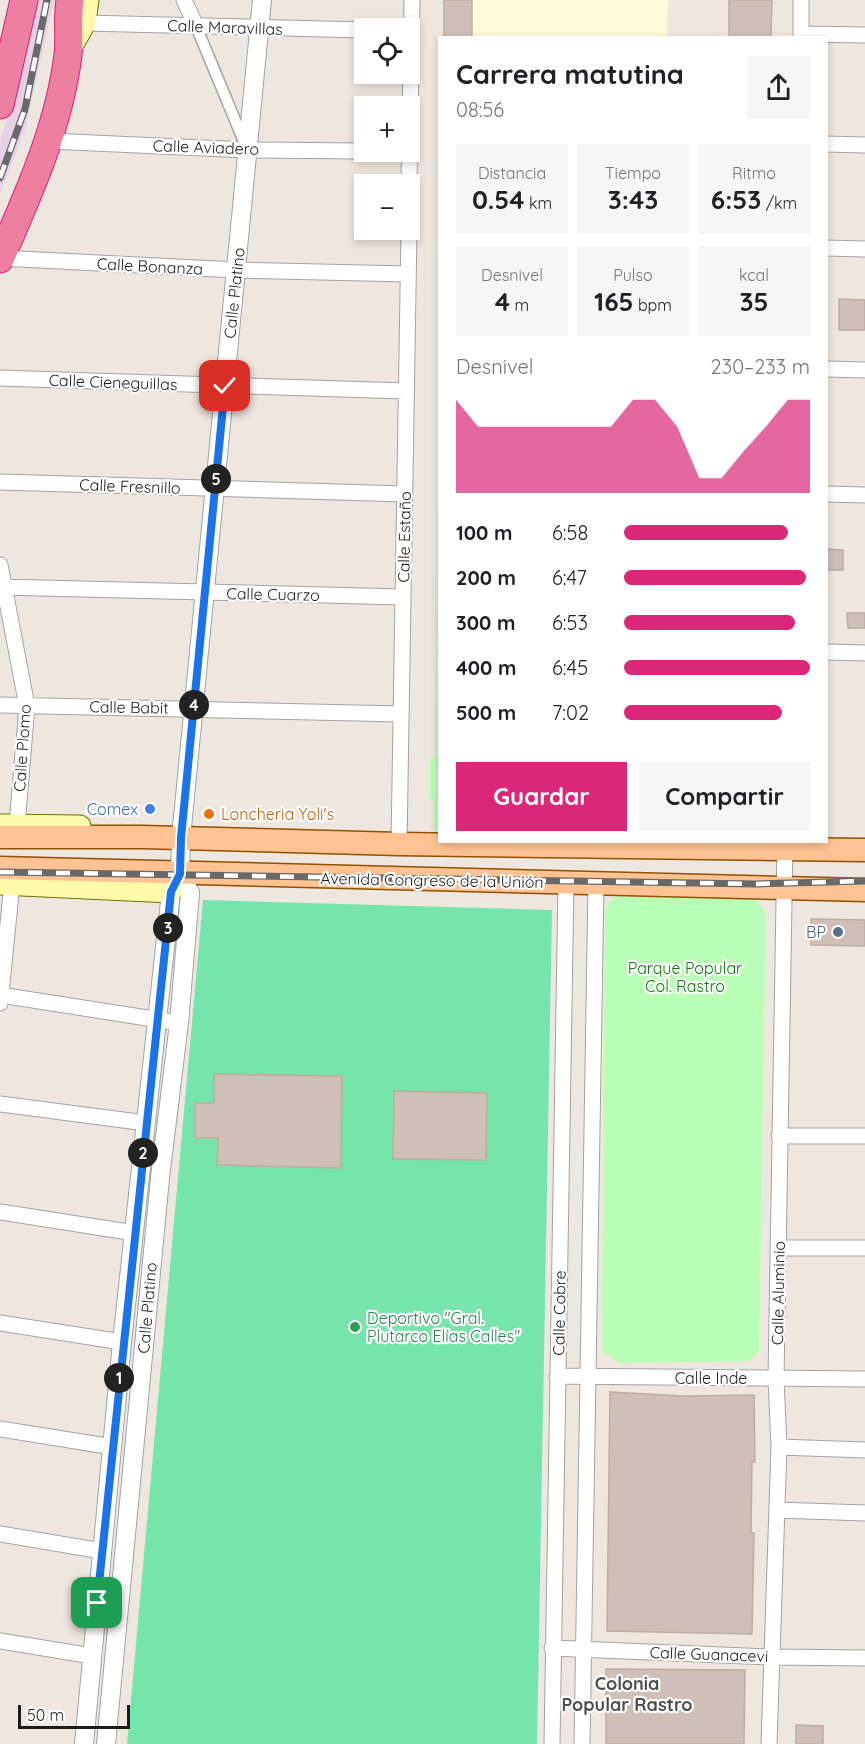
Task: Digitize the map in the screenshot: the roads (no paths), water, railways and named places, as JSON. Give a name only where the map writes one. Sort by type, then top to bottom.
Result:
[{"type":"highway","points":[[0,105],[24,0]]},
{"type":"highway","points":[[0,258],[48,141],[68,54],[67,18],[70,0]]},
{"type":"main road","points":[[68,54],[85,23],[88,0]]},
{"type":"main road","points":[[6,829],[142,837],[399,844],[785,845],[865,850]]},
{"type":"main road","name":"Avenida Congreso de la Unión","points":[[3,878],[175,883],[566,882],[865,890]]},
{"type":"street","points":[[184,0],[248,150]]},
{"type":"street","name":"Calle Platino","points":[[84,1744],[122,1342],[181,838],[262,0]]},
{"type":"street","points":[[411,18],[412,0]]},
{"type":"street","points":[[801,0],[801,36],[865,35]]},
{"type":"street","name":"Calle Maravillas","points":[[85,23],[354,30]]},
{"type":"street","name":"Calle Aviadero","points":[[48,141],[248,150],[354,151]]},
{"type":"street","points":[[828,144],[865,145]]},
{"type":"street","name":"Calle Estaño","points":[[399,844],[409,240]]},
{"type":"street","points":[[828,248],[865,249]]},
{"type":"street","name":"Calle Bonanza","points":[[0,258],[236,270],[408,274]]},
{"type":"street","points":[[828,369],[865,370]]},
{"type":"street","name":"Calle Cieneguillas","points":[[0,378],[406,392]]},
{"type":"street","name":"Calle Fresnillo","points":[[0,482],[405,494]]},
{"type":"street","points":[[828,494],[865,495]]},
{"type":"street","name":"Calle Plomo","points":[[0,565],[2,587],[27,705],[6,829]]},
{"type":"street","name":"Calle Cuarzo","points":[[2,587],[403,597]]},
{"type":"street","points":[[828,652],[865,653]]},
{"type":"street","name":"Calle Babit","points":[[0,705],[401,714]]},
{"type":"street","name":"Calle Aluminio","points":[[769,1744],[779,1447],[776,1378],[785,845]]},
{"type":"street","points":[[0,1003],[3,878]]},
{"type":"street","name":"Calle Cobre","points":[[552,1744],[566,882]]},
{"type":"street","name":"Calle Platino","points":[[106,1744],[160,1178],[179,1023],[190,893],[175,883]]},
{"type":"street","name":"Calle Cobre","points":[[582,1744],[596,883]]},
{"type":"street","points":[[0,995],[179,1023]]},
{"type":"street","points":[[0,1104],[146,1123]]},
{"type":"street","points":[[779,1136],[865,1136]]},
{"type":"street","points":[[0,1212],[135,1233]]},
{"type":"street","points":[[779,1248],[865,1248]]},
{"type":"street","points":[[0,1323],[122,1342]]},
{"type":"street","name":"Calle Inde","points":[[557,1376],[865,1379]]},
{"type":"street","points":[[0,1429],[113,1447]]},
{"type":"street","points":[[779,1447],[865,1450]]},
{"type":"street","points":[[777,1510],[865,1513]]},
{"type":"street","points":[[0,1534],[102,1551]]},
{"type":"street","points":[[0,1641],[92,1656]]},
{"type":"street","name":"Calle Guanacevi","points":[[552,1648],[771,1657],[865,1658]]},
{"type":"railway","points":[[0,178],[25,109],[47,0]]},
{"type":"railway","points":[[0,872],[756,884],[865,881]]},
{"type":"place","name":"Comex","points":[[150,809]]},
{"type":"place","name":"Loncheria Yoli's","points":[[209,814]]},
{"type":"place","name":"BP","points":[[838,932]]},
{"type":"place","name":"Deportivo \"Gral. Plutarco Elías Calles\"","points":[[355,1327]]},
{"type":"district","name":"Colonia Popular Rastro","points":[[627,1694]]},
{"type":"park label","name":"Parque Popular Col. Rastro","points":[[685,977]]}]
